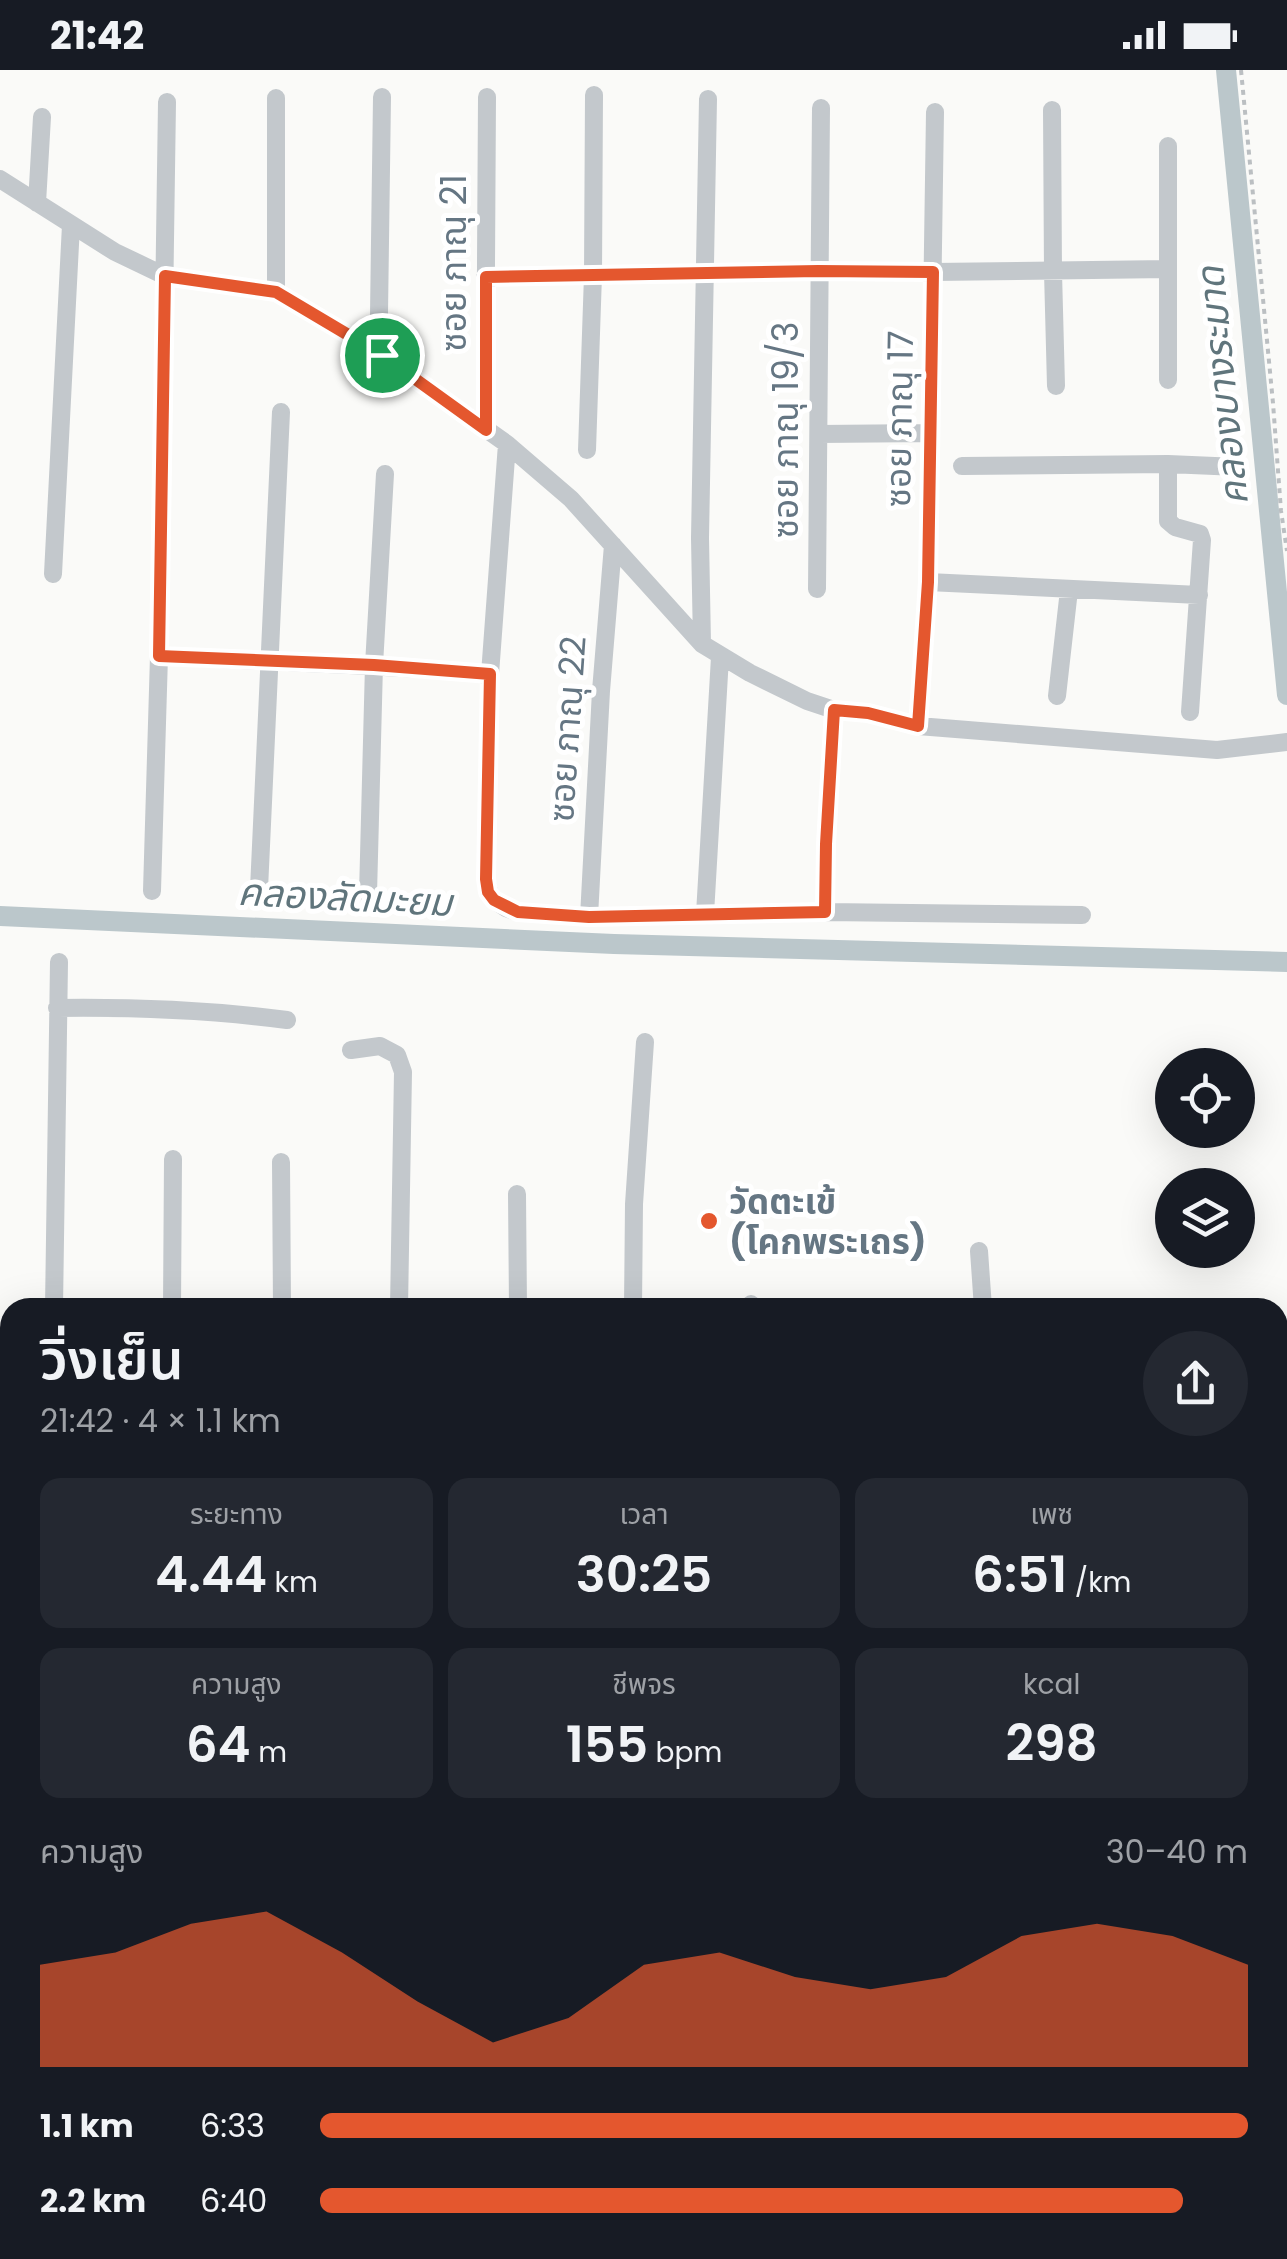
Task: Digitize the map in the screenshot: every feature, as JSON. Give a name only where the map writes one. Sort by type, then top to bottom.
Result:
[{"type":"street","points":[[587,450],[594,95]]},
{"type":"street","points":[[382,96],[382,355]]},
{"type":"street","name":"ซอย ภาณุ 21","points":[[486,430],[487,97]]},
{"type":"street","points":[[276,98],[276,292]]},
{"type":"street","points":[[702,644],[700,538],[708,99]]},
{"type":"street","points":[[152,891],[167,102]]},
{"type":"street","name":"ซอย ภาณุ 19/3","points":[[817,589],[821,108]]},
{"type":"street","points":[[1052,110],[1056,386]]},
{"type":"street","name":"ซอย ภาณุ 17","points":[[918,726],[928,582],[935,112]]},
{"type":"street","points":[[37,203],[42,117]]},
{"type":"street","points":[[1168,146],[1168,380]]},
{"type":"street","points":[[0,179],[115,252],[165,276],[276,292],[382,355],[507,444],[571,499],[702,644],[806,701],[918,726],[1217,750],[1287,742]]},
{"type":"street","points":[[53,574],[71,225]]},
{"type":"street","points":[[486,277],[1168,269]]},
{"type":"street","points":[[258,889],[281,412]]},
{"type":"street","points":[[819,434],[931,433]]},
{"type":"street","points":[[507,444],[490,674],[486,879],[494,900],[518,912],[589,917],[825,912],[1082,915]]},
{"type":"street","points":[[1168,464],[1168,521],[1200,534],[1202,540],[1190,712]]},
{"type":"street","points":[[962,466],[1238,467]]},
{"type":"street","points":[[368,894],[374,665],[385,474]]},
{"type":"street","name":"ซอย ภาณุ 22","points":[[589,917],[613,545]]},
{"type":"street","points":[[928,582],[1199,594]]},
{"type":"street","points":[[1057,696],[1070,590]]},
{"type":"street","points":[[159,656],[490,674]]},
{"type":"street","points":[[704,914],[720,656]]},
{"type":"street","points":[[825,912],[834,710]]},
{"type":"street","points":[[54,1298],[59,962]]},
{"type":"street","points":[[58,1008],[165,1008],[288,1020]]},
{"type":"street","points":[[634,1298],[634,1204],[645,1042]]},
{"type":"street","points":[[351,1050],[380,1046],[396,1055],[403,1072],[399,1298]]},
{"type":"street","points":[[172,1158],[172,1298]]},
{"type":"street","points":[[281,1162],[282,1298]]},
{"type":"street","points":[[516,1194],[518,1298]]},
{"type":"street","points":[[979,1252],[982,1298]]},
{"type":"path","points":[[1241,70],[1287,551]]},
{"type":"waterway","name":"คลองบางระมาด","points":[[1226,70],[1287,695]]},
{"type":"waterway","name":"คลองลัดมะยม","points":[[0,916],[614,944],[1287,962]]},
{"type":"place","name":"วัดตะเข้ (โคกพระเถร)","points":[[709,1221]]},
{"type":"route","points":[[933,272],[928,582],[918,726],[868,713],[834,710],[825,912],[589,917],[506,908],[488,892],[486,879],[490,674],[159,656],[165,276],[276,292],[382,355],[486,430],[486,277],[933,272]]}]
